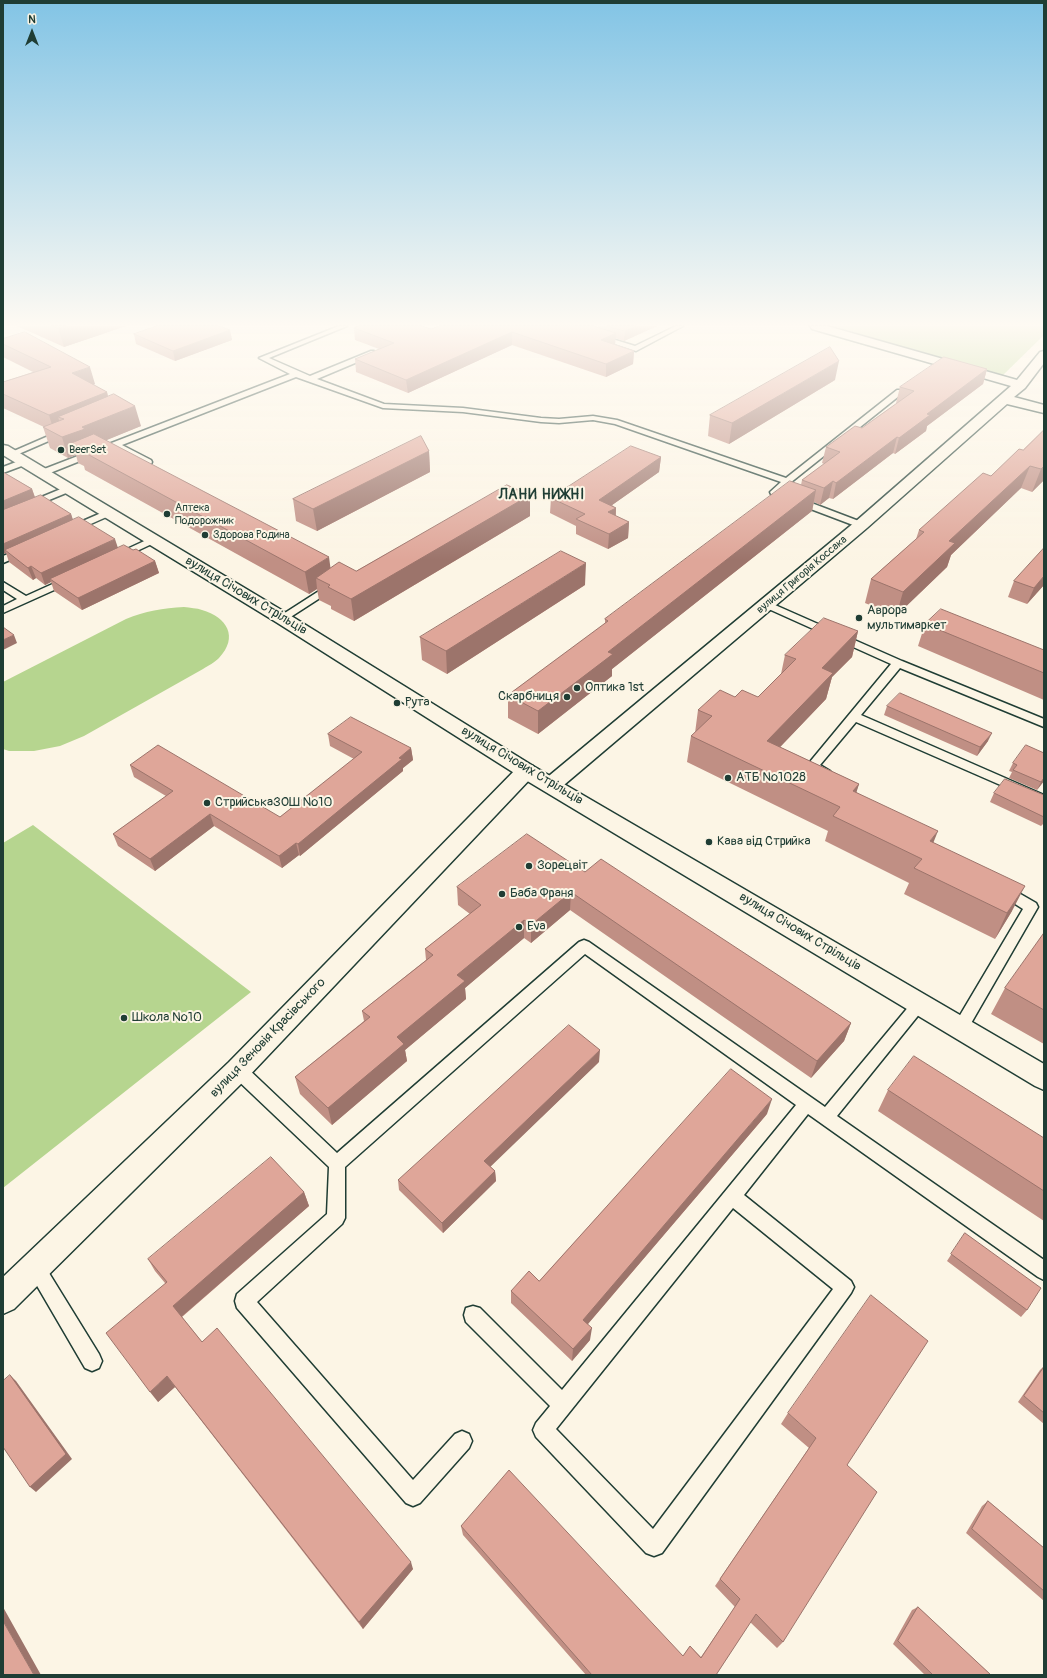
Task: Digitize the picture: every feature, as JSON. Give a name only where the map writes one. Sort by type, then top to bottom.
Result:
[{"type":"street","name":"вулиця Григорія Коссака","points":[[551,785],[861,525],[999,404]]},
{"type":"street","points":[[1026,404],[1044,409]]},
{"type":"street","name":"вулиця Січових Стрільців","points":[[10,459],[42,473],[282,618],[526,771],[961,1027],[1044,1078]]},
{"type":"street","name":"вулиця Зеновія Красівського","points":[[3,1298],[238,1070],[526,771]]},
{"type":"lane","points":[[42,473],[220,404]]},
{"type":"lane","points":[[378,404],[383,406],[462,410],[541,420],[559,421],[593,418],[617,422],[787,481]]},
{"type":"lane","points":[[861,525],[774,492],[884,404]]},
{"type":"lane","points":[[10,459],[70,431]]},
{"type":"lane","points":[[117,445],[158,468]]},
{"type":"lane","points":[[3,516],[68,489]]},
{"type":"lane","points":[[66,532],[108,513]]},
{"type":"lane","points":[[110,560],[153,540]]},
{"type":"lane","points":[[3,560],[31,547]]},
{"type":"lane","points":[[3,610],[74,577]]},
{"type":"lane","points":[[282,618],[344,578]]},
{"type":"lane","points":[[3,585],[24,600]]},
{"type":"lane","points":[[766,604],[898,663],[1044,723]]},
{"type":"lane","points":[[839,783],[813,766],[898,663]]},
{"type":"lane","points":[[853,716],[1044,800]]},
{"type":"lane","points":[[961,1027],[1031,907],[991,881]]},
{"type":"lane","points":[[462,1441],[413,1496],[244,1301],[336,1218],[337,1164],[584,946],[1044,1271]]},
{"type":"lane","points":[[826,1117],[920,1003]]},
{"type":"lane","points":[[238,1070],[337,1164]]},
{"type":"lane","points":[[732,1196],[845,1287],[654,1545],[543,1430],[807,1103]]},
{"type":"lane","points":[[35,1266],[92,1361]]},
{"type":"lane","points":[[473,1315],[563,1405]]},
{"type":"green space","points":[[184,607],[211,613],[224,623],[229,635],[228,643],[225,650],[216,661],[84,736],[60,746],[34,751],[9,751],[3,749],[3,682],[126,619],[154,610]]},
{"type":"green space","points":[[33,825],[251,992],[3,1188],[3,843]]},
{"type":"building","points":[[26,404],[76,404],[49,415]]},
{"type":"building","points":[[89,404],[132,404],[135,406],[82,427],[85,429],[62,437],[43,427],[64,419],[58,417]]},
{"type":"building","points":[[729,404],[764,404],[732,423],[710,415]]},
{"type":"building","points":[[895,404],[940,404],[927,414],[930,415],[899,438],[897,437],[836,483],[833,481],[824,488],[802,480],[840,452],[826,447],[855,426],[862,428]]},
{"type":"building","points":[[1044,430],[1044,466],[1041,469],[1030,466],[949,541],[955,543],[903,592],[871,579],[924,532],[919,530],[983,473],[991,476],[1019,449],[1023,450]]},
{"type":"building","points":[[94,434],[329,557],[305,572],[78,449],[81,448],[72,443]]},
{"type":"building","points":[[421,436],[429,451],[313,509],[293,499]]},
{"type":"building","points":[[631,446],[661,457],[599,500],[616,508],[608,512],[629,522],[609,534],[576,519],[585,514],[551,498]]},
{"type":"building","points":[[3,472],[32,489],[3,501]]},
{"type":"building","points":[[790,481],[816,490],[608,652],[613,654],[538,711],[508,695],[608,621],[605,619]]},
{"type":"building","points":[[507,485],[530,495],[351,599],[328,587],[330,585],[316,578],[339,562],[356,571]]},
{"type":"building","points":[[41,495],[71,514],[3,544],[3,510]]},
{"type":"building","points":[[79,517],[115,539],[41,573],[31,566],[28,568],[5,550]]},
{"type":"building","points":[[124,545],[133,550],[136,549],[155,561],[78,598],[50,579]]},
{"type":"building","points":[[1044,548],[1044,576],[1034,588],[1014,581]]},
{"type":"building","points":[[561,551],[586,563],[446,651],[420,637]]},
{"type":"building","points":[[941,609],[1044,650],[1044,673],[925,624]]},
{"type":"building","points":[[824,618],[858,631],[822,668],[833,673],[767,741],[859,784],[853,791],[938,831],[930,841],[1025,886],[1007,913],[914,868],[922,859],[833,816],[840,807],[691,736],[712,716],[698,710],[720,690],[735,697],[742,690],[758,697],[796,659],[785,655]]},
{"type":"building","points":[[3,627],[14,635],[3,640]]},
{"type":"building","points":[[900,693],[992,733],[980,747],[887,706]]},
{"type":"building","points":[[351,717],[411,748],[399,758],[402,759],[298,844],[296,843],[279,856],[210,814],[150,859],[113,834],[173,791],[130,765],[158,745],[280,817],[362,752],[328,734]]},
{"type":"building","points":[[1026,745],[1044,753],[1044,778],[1041,782],[1013,770],[1017,765],[1013,763]]},
{"type":"building","points":[[1005,779],[1044,795],[1044,817],[994,793]]},
{"type":"building","points":[[527,834],[585,872],[601,859],[851,1023],[817,1061],[571,892],[531,925],[524,920],[457,975],[465,981],[397,1037],[404,1044],[328,1108],[295,1077],[370,1017],[362,1011],[433,955],[425,949],[481,905],[457,887]]},
{"type":"building","points":[[1044,933],[1044,1010],[1005,988]]},
{"type":"building","points":[[569,1025],[600,1050],[484,1161],[495,1171],[442,1223],[398,1180]]},
{"type":"building","points":[[914,1056],[1044,1138],[1044,1191],[888,1090]]},
{"type":"building","points":[[731,1069],[772,1099],[583,1320],[592,1328],[573,1349],[511,1291],[529,1271],[539,1281]]},
{"type":"building","points":[[271,1157],[304,1192],[173,1306],[202,1342],[217,1328],[411,1562],[359,1622],[167,1376],[150,1392],[106,1333],[167,1282],[148,1259]]},
{"type":"building","points":[[965,1233],[1041,1288],[1027,1310],[951,1254]]},
{"type":"building","points":[[871,1295],[928,1341],[847,1465],[877,1492],[783,1642],[756,1614],[716,1675],[592,1675],[461,1526],[509,1470],[683,1656],[690,1646],[701,1658],[740,1599],[720,1579],[816,1438],[788,1413]]},
{"type":"building","points":[[1044,1367],[1044,1413],[1024,1396]]},
{"type":"building","points":[[10,1375],[66,1454],[30,1487],[3,1447],[3,1381]]},
{"type":"building","points":[[988,1501],[1044,1548],[1044,1591],[972,1529]]},
{"type":"building","points":[[918,1607],[991,1675],[933,1675],[898,1641]]},
{"type":"building","points":[[3,1621],[34,1675],[3,1675]]},
{"type":"place","name":"BeerSet","points":[[61,450]]},
{"type":"place","name":"Аптека Подорожник","points":[[167,514]]},
{"type":"place","name":"Здорова Родина","points":[[205,535]]},
{"type":"place","name":"Аврора мультимаркет","points":[[859,618]]},
{"type":"place","name":"Оптика 1st","points":[[577,688]]},
{"type":"place","name":"Скарбниця","points":[[567,697]]},
{"type":"place","name":"Рута","points":[[397,703]]},
{"type":"place","name":"АТБ №1028","points":[[728,778]]},
{"type":"place","name":"СтрийськаЗОШ №10","points":[[207,803]]},
{"type":"place","name":"Кава від Стрийка","points":[[709,842]]},
{"type":"place","name":"Зорецвіт","points":[[529,866]]},
{"type":"place","name":"Баба Франя","points":[[502,894]]},
{"type":"place","name":"Eva","points":[[519,927]]},
{"type":"place","name":"Школа №10","points":[[124,1018]]},
{"type":"district","name":"ЛАНИ НИЖНІ","points":[[542,495]]}]
